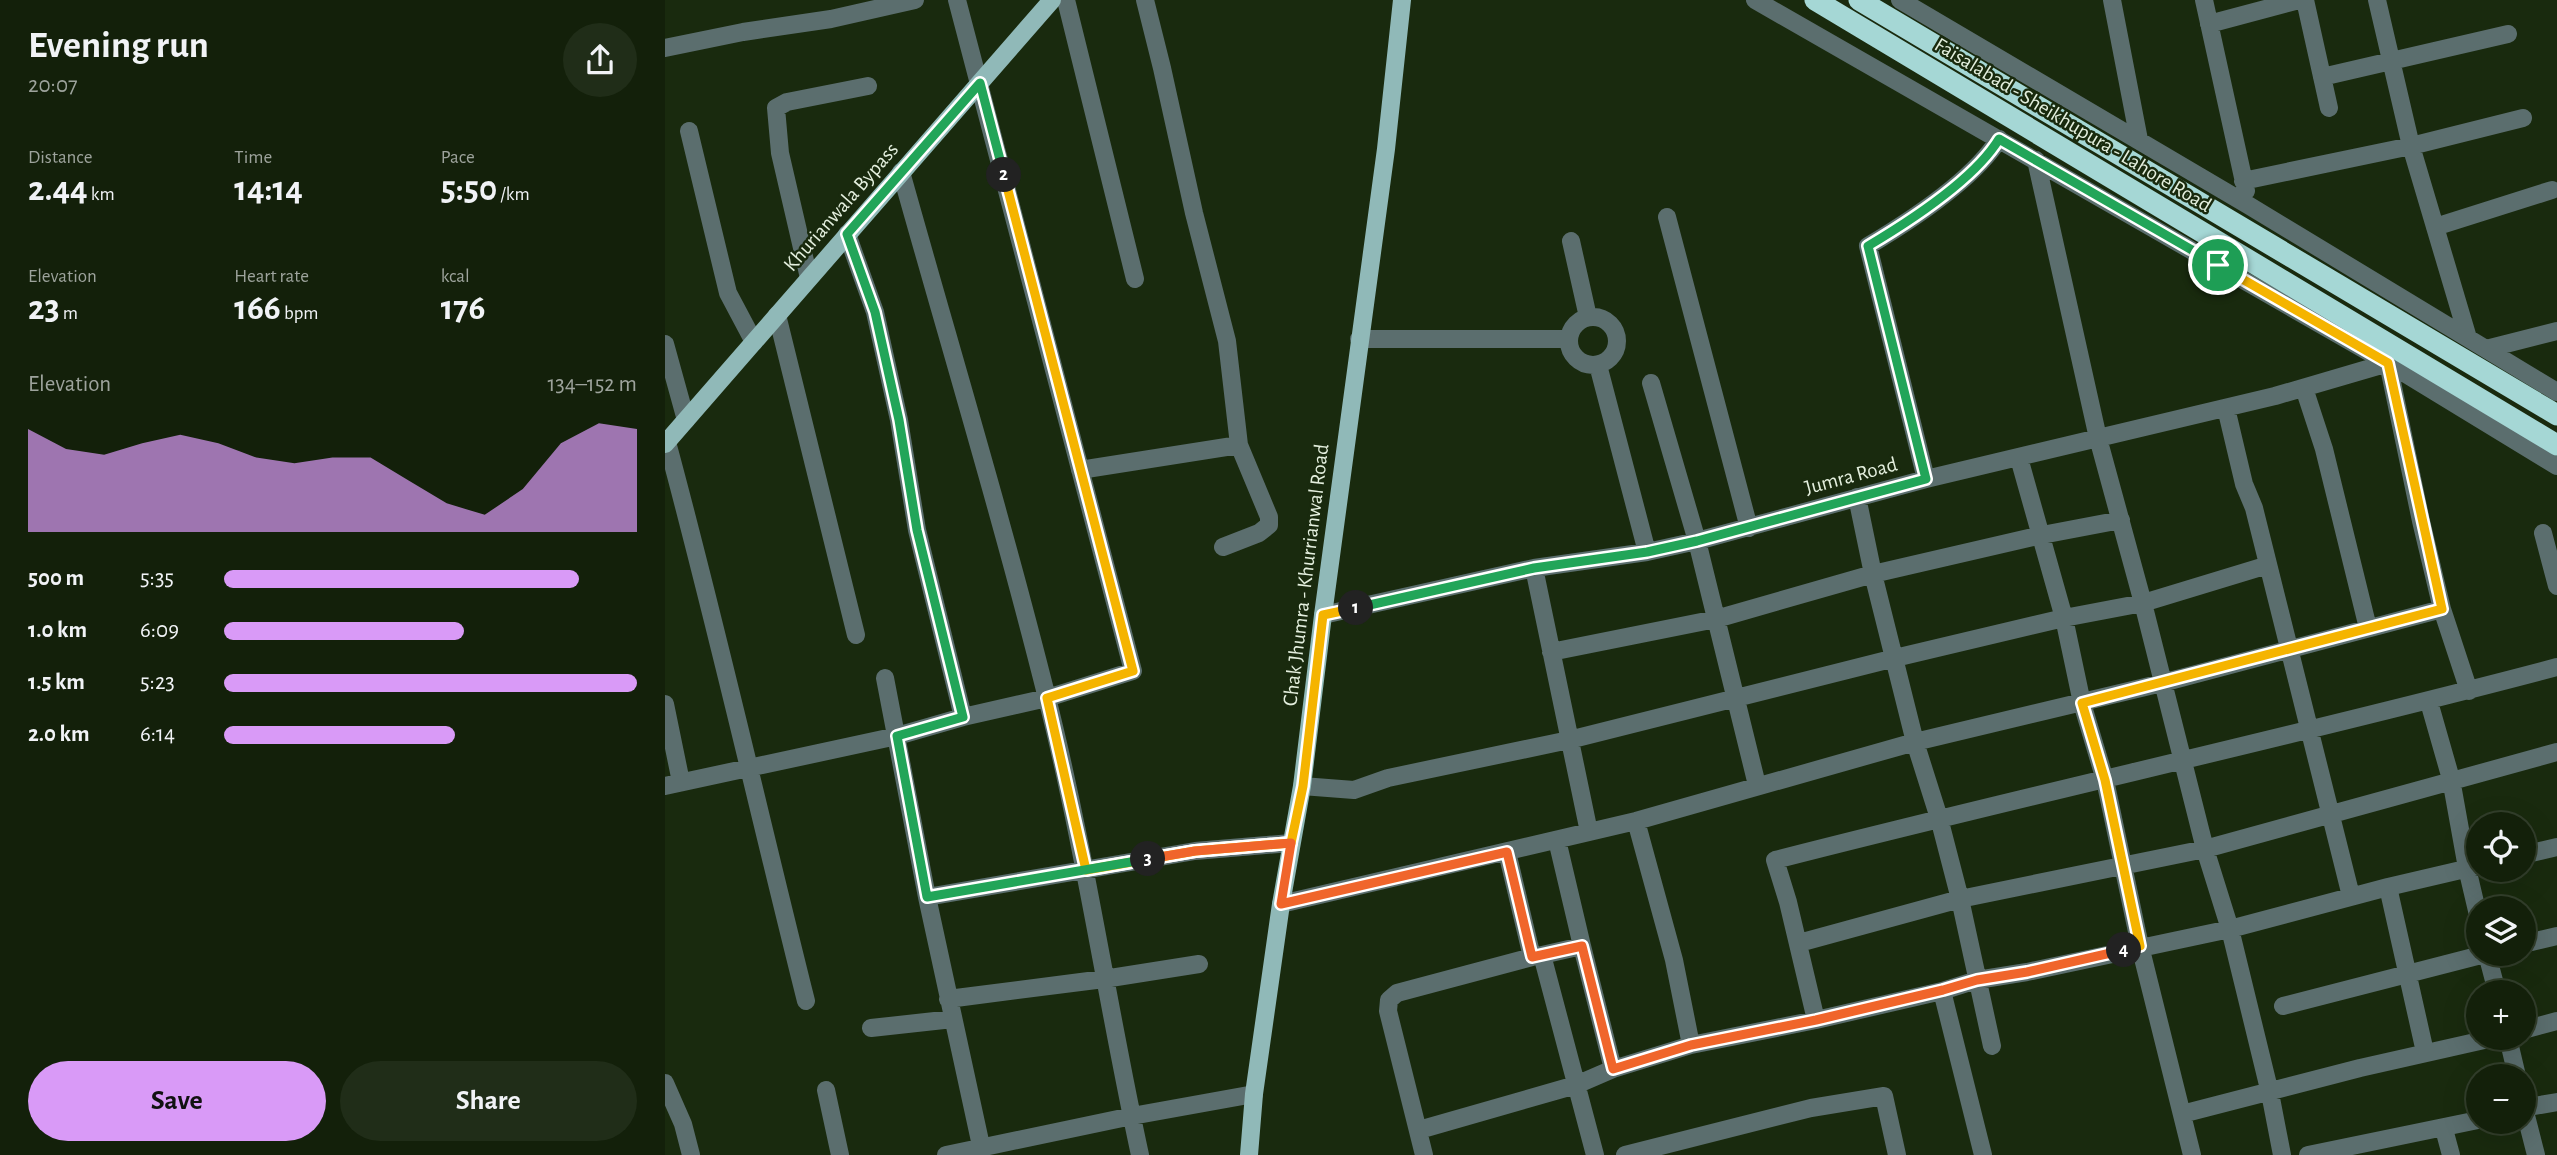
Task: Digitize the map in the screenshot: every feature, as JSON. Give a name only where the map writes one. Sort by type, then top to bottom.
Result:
[{"type":"highway","name":"Faisalabad - Sheikhupura - Lahore Road","points":[[1815,0],[2557,445]]},
{"type":"highway","name":"Faisalabad - Sheikhupura - Lahore Road","points":[[1859,0],[2557,415]]},
{"type":"main road","name":"Khurianwala Bypass","points":[[666,443],[1052,0]]},
{"type":"main road","name":"Chak Jhumra - Khurrianwal Road","points":[[1249,1155],[1254,1094],[1281,904],[1303,786],[1323,615],[1386,149],[1402,0]]},
{"type":"street","points":[[665,48],[743,32],[831,19],[915,0]]},
{"type":"street","points":[[665,704],[673,784],[897,736],[963,717],[1047,698],[1133,671],[957,0]]},
{"type":"street","points":[[1066,0],[1135,279]]},
{"type":"street","points":[[1145,0],[1163,68],[1194,213],[1227,341],[1239,444],[1269,517],[1269,525],[1259,533],[1223,547]]},
{"type":"street","points":[[1755,0],[2388,363],[2557,466]]},
{"type":"street","points":[[1900,0],[2248,205],[2557,392]]},
{"type":"street","points":[[2112,0],[2139,140]]},
{"type":"street","points":[[2204,0],[2248,205]]},
{"type":"street","points":[[2209,23],[2299,0]]},
{"type":"street","points":[[2305,0],[2329,108]]},
{"type":"street","points":[[2377,0],[2411,146],[2468,338]]},
{"type":"street","points":[[2322,77],[2508,33]]},
{"type":"street","points":[[809,278],[780,153],[776,108],[787,102],[868,86]]},
{"type":"street","points":[[2243,181],[2411,146],[2523,118]]},
{"type":"street","points":[[689,131],[728,293],[754,342]]},
{"type":"street","points":[[1926,479],[1868,246],[1942,195],[1988,156],[1999,139]]},
{"type":"street","points":[[2036,160],[2098,438],[2205,849],[2230,929],[2270,1093],[2282,1155]]},
{"type":"street","points":[[901,172],[1047,698],[1086,870],[1104,979],[1140,1155]]},
{"type":"street","points":[[2435,227],[2552,191]]},
{"type":"street","points":[[1667,217],[1749,528]]},
{"type":"street","points":[[847,234],[875,312],[899,420],[917,530],[963,717]]},
{"type":"street","points":[[1571,241],[1588,317]]},
{"type":"street","points":[[777,316],[856,635]]},
{"type":"street","points":[[1588,317],[1607,321],[1617,336],[1614,355],[1598,365],[1588,365],[1573,355],[1569,339],[1573,327],[1588,317]]},
{"type":"street","points":[[2486,349],[2557,331]]},
{"type":"street","points":[[1359,339],[1569,339]]},
{"type":"street","points":[[665,344],[686,420]]},
{"type":"street","points":[[2388,363],[2442,609],[2469,691]]},
{"type":"street","name":"Jumra Road","points":[[1323,615],[1534,568],[1647,552],[1697,541],[1926,479],[2304,388],[2388,363]]},
{"type":"street","points":[[1598,365],[1647,552]]},
{"type":"street","points":[[1651,383],[1697,541],[1757,785]]},
{"type":"street","points":[[2304,388],[2324,449],[2368,628]]},
{"type":"street","points":[[2226,408],[2244,484],[2255,508],[2351,897]]},
{"type":"street","points":[[666,443],[708,590],[748,767],[806,1001]]},
{"type":"street","points":[[1080,470],[1239,444]]},
{"type":"street","points":[[2019,458],[2042,535],[2064,618],[2082,703],[2105,780],[2140,946],[2192,1155]]},
{"type":"street","points":[[1857,498],[1915,742],[1939,818],[1960,899],[1992,1046]]},
{"type":"street","points":[[1551,652],[1716,620],[1873,574],[2042,535],[2121,520]]},
{"type":"street","points":[[2543,533],[2557,586]]},
{"type":"street","points":[[1303,786],[1354,790],[1388,778],[1569,740],[1895,658],[2064,618],[2143,603],[2268,565]]},
{"type":"street","points":[[1534,568],[1589,832]]},
{"type":"street","points":[[1281,904],[1636,821],[1915,742],[2162,683],[2442,609]]},
{"type":"street","points":[[1816,1020],[1775,860],[1939,818],[2429,702],[2557,667]]},
{"type":"street","points":[[885,678],[927,897],[982,1151]]},
{"type":"street","points":[[2429,702],[2466,842]]},
{"type":"street","points":[[1798,943],[1960,899],[2205,849],[2451,779],[2557,752]]},
{"type":"street","points":[[1636,821],[1674,960],[1691,1045]]},
{"type":"street","points":[[1557,840],[1613,1069]]},
{"type":"street","points":[[927,897],[1195,851],[1291,843]]},
{"type":"street","points":[[2536,852],[2557,847]]},
{"type":"street","points":[[1507,852],[1595,1155]]},
{"type":"street","points":[[1419,1130],[1576,1085],[1613,1069],[1691,1045],[1816,1020],[1977,980],[2230,929],[2466,868]]},
{"type":"street","points":[[2388,887],[2425,1052]]},
{"type":"street","points":[[2536,941],[2557,936]]},
{"type":"street","points":[[1424,1155],[1388,1011],[1389,1000],[1397,993],[1582,946]]},
{"type":"street","points":[[2283,1006],[2466,959]]},
{"type":"street","points":[[948,999],[1199,964]]},
{"type":"street","points":[[1943,990],[1983,1155]]},
{"type":"street","points":[[871,1028],[953,1020]]},
{"type":"street","points":[[2536,1027],[2557,1021]]},
{"type":"street","points":[[2182,1114],[2466,1044]]},
{"type":"street","points":[[665,1083],[683,1124],[691,1155]]},
{"type":"street","points":[[826,1090],[840,1155]]},
{"type":"street","points":[[946,1155],[982,1151],[1132,1116],[1254,1094]]},
{"type":"street","points":[[1625,1155],[1811,1108],[1884,1096],[1897,1155]]},
{"type":"street","points":[[2536,1105],[2557,1102]]},
{"type":"street","points":[[2308,1155],[2466,1123]]},
{"type":"street","points":[[2444,1129],[2451,1155]]},
{"type":"street","points":[[2531,1134],[2536,1155]]},
{"type":"street","points":[[1252,1135],[1258,1155]]},
{"type":"route","points":[[2218,265],[1999,139],[1988,156],[1942,195],[1868,246],[1926,479],[1697,541],[1647,552],[1534,568],[1323,615],[1303,786],[1291,843],[1195,851],[1086,870],[1063,763],[1047,698],[1133,671],[980,83],[847,234],[875,312],[899,420],[917,530],[963,717],[897,736],[927,897],[1195,851],[1291,843],[1281,904],[1507,852],[1532,957],[1582,946],[1613,1069],[1691,1045],[1816,1020],[1977,980],[2027,972],[2140,946],[2105,780],[2082,703],[2442,609],[2388,363],[2218,265]]}]
